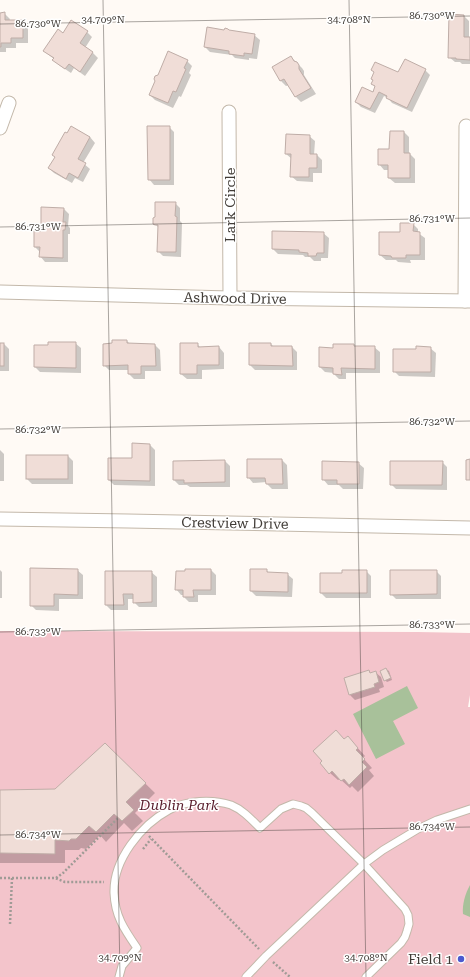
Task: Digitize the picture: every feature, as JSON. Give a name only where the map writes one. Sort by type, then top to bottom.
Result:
[{"type":"street","points":[[0,128],[9,103]]},
{"type":"street","name":"Lark Circle","points":[[229,112],[230,298]]},
{"type":"street","points":[[466,126],[467,301]]},
{"type":"street","name":"Ashwood Drive","points":[[0,292],[230,298],[467,301]]},
{"type":"street","name":"Crestview Drive","points":[[0,520],[136,521],[470,528]]},
{"type":"lane","points":[[119,977],[122,966],[138,948],[118,917],[114,901],[114,885],[122,859],[131,844],[144,830],[169,809],[188,803],[207,801],[232,806],[240,810],[260,828],[281,809],[293,804],[306,808],[312,812],[364,864],[405,909],[408,916],[408,931],[401,943],[366,977]]},
{"type":"lane","points":[[246,977],[266,956],[364,864],[418,828],[470,809]]},
{"type":"path","points":[[55,878],[62,873],[118,818]]},
{"type":"path","points":[[144,830],[266,956],[290,977]]},
{"type":"path","points":[[138,854],[152,839]]},
{"type":"path","points":[[0,878],[55,878],[65,882],[104,882],[114,885]]},
{"type":"path","points":[[10,924],[12,878]]},
{"type":"green space","name":"Dublin Park","points":[[0,631],[470,633],[470,695],[468,707],[470,707],[470,977],[0,977]]},
{"type":"shaded area","points":[[407,686],[418,708],[393,721],[405,744],[376,759],[353,714]]},
{"type":"shaded area","points":[[470,885],[470,917],[463,914],[463,907]]},
{"type":"building","points":[[5,12],[5,20],[23,20],[23,38],[11,38],[11,43],[1,43],[0,47],[0,13]]},
{"type":"building","points":[[449,14],[464,15],[464,37],[470,37],[470,60],[448,58]]},
{"type":"building","points":[[71,20],[88,31],[80,43],[93,52],[80,72],[69,64],[65,69],[52,60],[54,58],[43,51],[58,29],[63,33]]},
{"type":"building","points":[[207,27],[224,30],[225,28],[255,34],[252,54],[244,53],[244,56],[229,54],[229,51],[204,47]]},
{"type":"building","points":[[168,51],[188,60],[184,68],[186,69],[176,92],[173,91],[168,103],[149,95],[155,81],[155,76],[158,75]]},
{"type":"building","points":[[291,56],[299,65],[299,69],[311,88],[295,97],[284,79],[280,81],[272,67]]},
{"type":"building","points":[[405,59],[426,69],[407,108],[386,98],[387,96],[379,92],[370,109],[355,102],[362,87],[373,92],[375,86],[371,84],[373,80],[371,79],[374,72],[371,70],[375,62],[398,72]]},
{"type":"building","points":[[71,126],[90,137],[78,159],[86,163],[78,178],[69,173],[66,179],[48,168],[55,157],[52,155],[65,132],[67,133]]},
{"type":"building","points":[[147,126],[170,126],[170,180],[148,180]]},
{"type":"building","points":[[390,131],[404,131],[404,153],[410,153],[410,178],[388,178],[388,165],[378,165],[378,149],[389,149]]},
{"type":"building","points":[[286,134],[310,135],[310,154],[317,154],[317,168],[309,168],[309,177],[290,177],[291,154],[285,154]]},
{"type":"building","points":[[155,202],[176,202],[176,252],[157,252],[158,225],[153,224],[153,218],[155,217]]},
{"type":"building","points":[[41,207],[64,208],[63,222],[66,222],[65,230],[63,230],[63,258],[39,257],[40,247],[34,247],[34,231],[41,231]]},
{"type":"building","points":[[400,223],[414,223],[413,231],[420,232],[420,255],[406,255],[406,258],[392,258],[391,256],[379,255],[379,232],[400,232]]},
{"type":"building","points":[[272,231],[324,232],[324,253],[317,253],[316,256],[308,256],[308,253],[299,252],[299,250],[272,249]]},
{"type":"building","points":[[112,340],[127,340],[127,343],[155,344],[156,366],[141,366],[141,374],[128,374],[128,365],[103,366],[103,344],[112,343]]},
{"type":"building","points":[[48,342],[76,342],[76,368],[34,367],[34,345],[48,345]]},
{"type":"building","points":[[0,343],[4,343],[4,366],[0,366]]},
{"type":"building","points":[[180,343],[198,343],[198,347],[219,346],[219,365],[197,365],[197,374],[180,374]]},
{"type":"building","points":[[249,343],[271,343],[271,346],[292,346],[293,366],[249,365]]},
{"type":"building","points":[[333,344],[375,346],[375,369],[341,368],[342,375],[333,374],[333,368],[319,367],[319,347],[333,348]]},
{"type":"building","points":[[416,346],[431,347],[431,372],[393,372],[393,349],[416,349]]},
{"type":"building","points":[[132,443],[150,444],[150,481],[108,480],[108,458],[132,458]]},
{"type":"building","points":[[26,455],[68,455],[68,479],[26,479]]},
{"type":"building","points":[[247,459],[282,459],[283,484],[266,484],[265,478],[247,478]]},
{"type":"building","points":[[470,459],[470,480],[466,480],[466,460]]},
{"type":"building","points":[[225,460],[225,482],[184,483],[184,480],[173,480],[173,461]]},
{"type":"building","points":[[322,461],[359,462],[359,484],[337,484],[337,480],[322,480]]},
{"type":"building","points":[[390,461],[443,461],[442,485],[390,485]]},
{"type":"building","points":[[30,568],[78,569],[78,595],[54,594],[54,606],[30,606]]},
{"type":"building","points":[[185,569],[211,569],[211,590],[193,590],[194,597],[183,597],[183,590],[175,590],[176,571],[185,571]]},
{"type":"building","points":[[250,569],[267,569],[267,572],[288,573],[288,592],[250,591]]},
{"type":"building","points":[[342,570],[367,570],[367,593],[320,593],[320,573],[342,573]]},
{"type":"building","points":[[390,570],[437,570],[437,594],[390,595]]},
{"type":"building","points":[[105,571],[152,571],[152,602],[133,603],[133,594],[123,594],[124,605],[105,605]]},
{"type":"building","points":[[386,668],[391,678],[384,681],[380,671]]},
{"type":"building","points":[[369,670],[370,673],[376,671],[379,682],[374,684],[375,687],[349,695],[344,678]]},
{"type":"building","points":[[336,730],[344,739],[348,736],[358,748],[356,750],[365,759],[362,762],[367,767],[349,785],[344,779],[341,781],[332,771],[329,774],[320,763],[322,761],[313,751]]},
{"type":"building","points":[[105,743],[146,783],[126,802],[134,810],[122,821],[114,814],[96,832],[89,826],[76,839],[71,839],[69,841],[55,840],[55,854],[0,853],[0,790],[55,789]]},
{"type":"place","name":"Field 1","points":[[461,959]]}]
